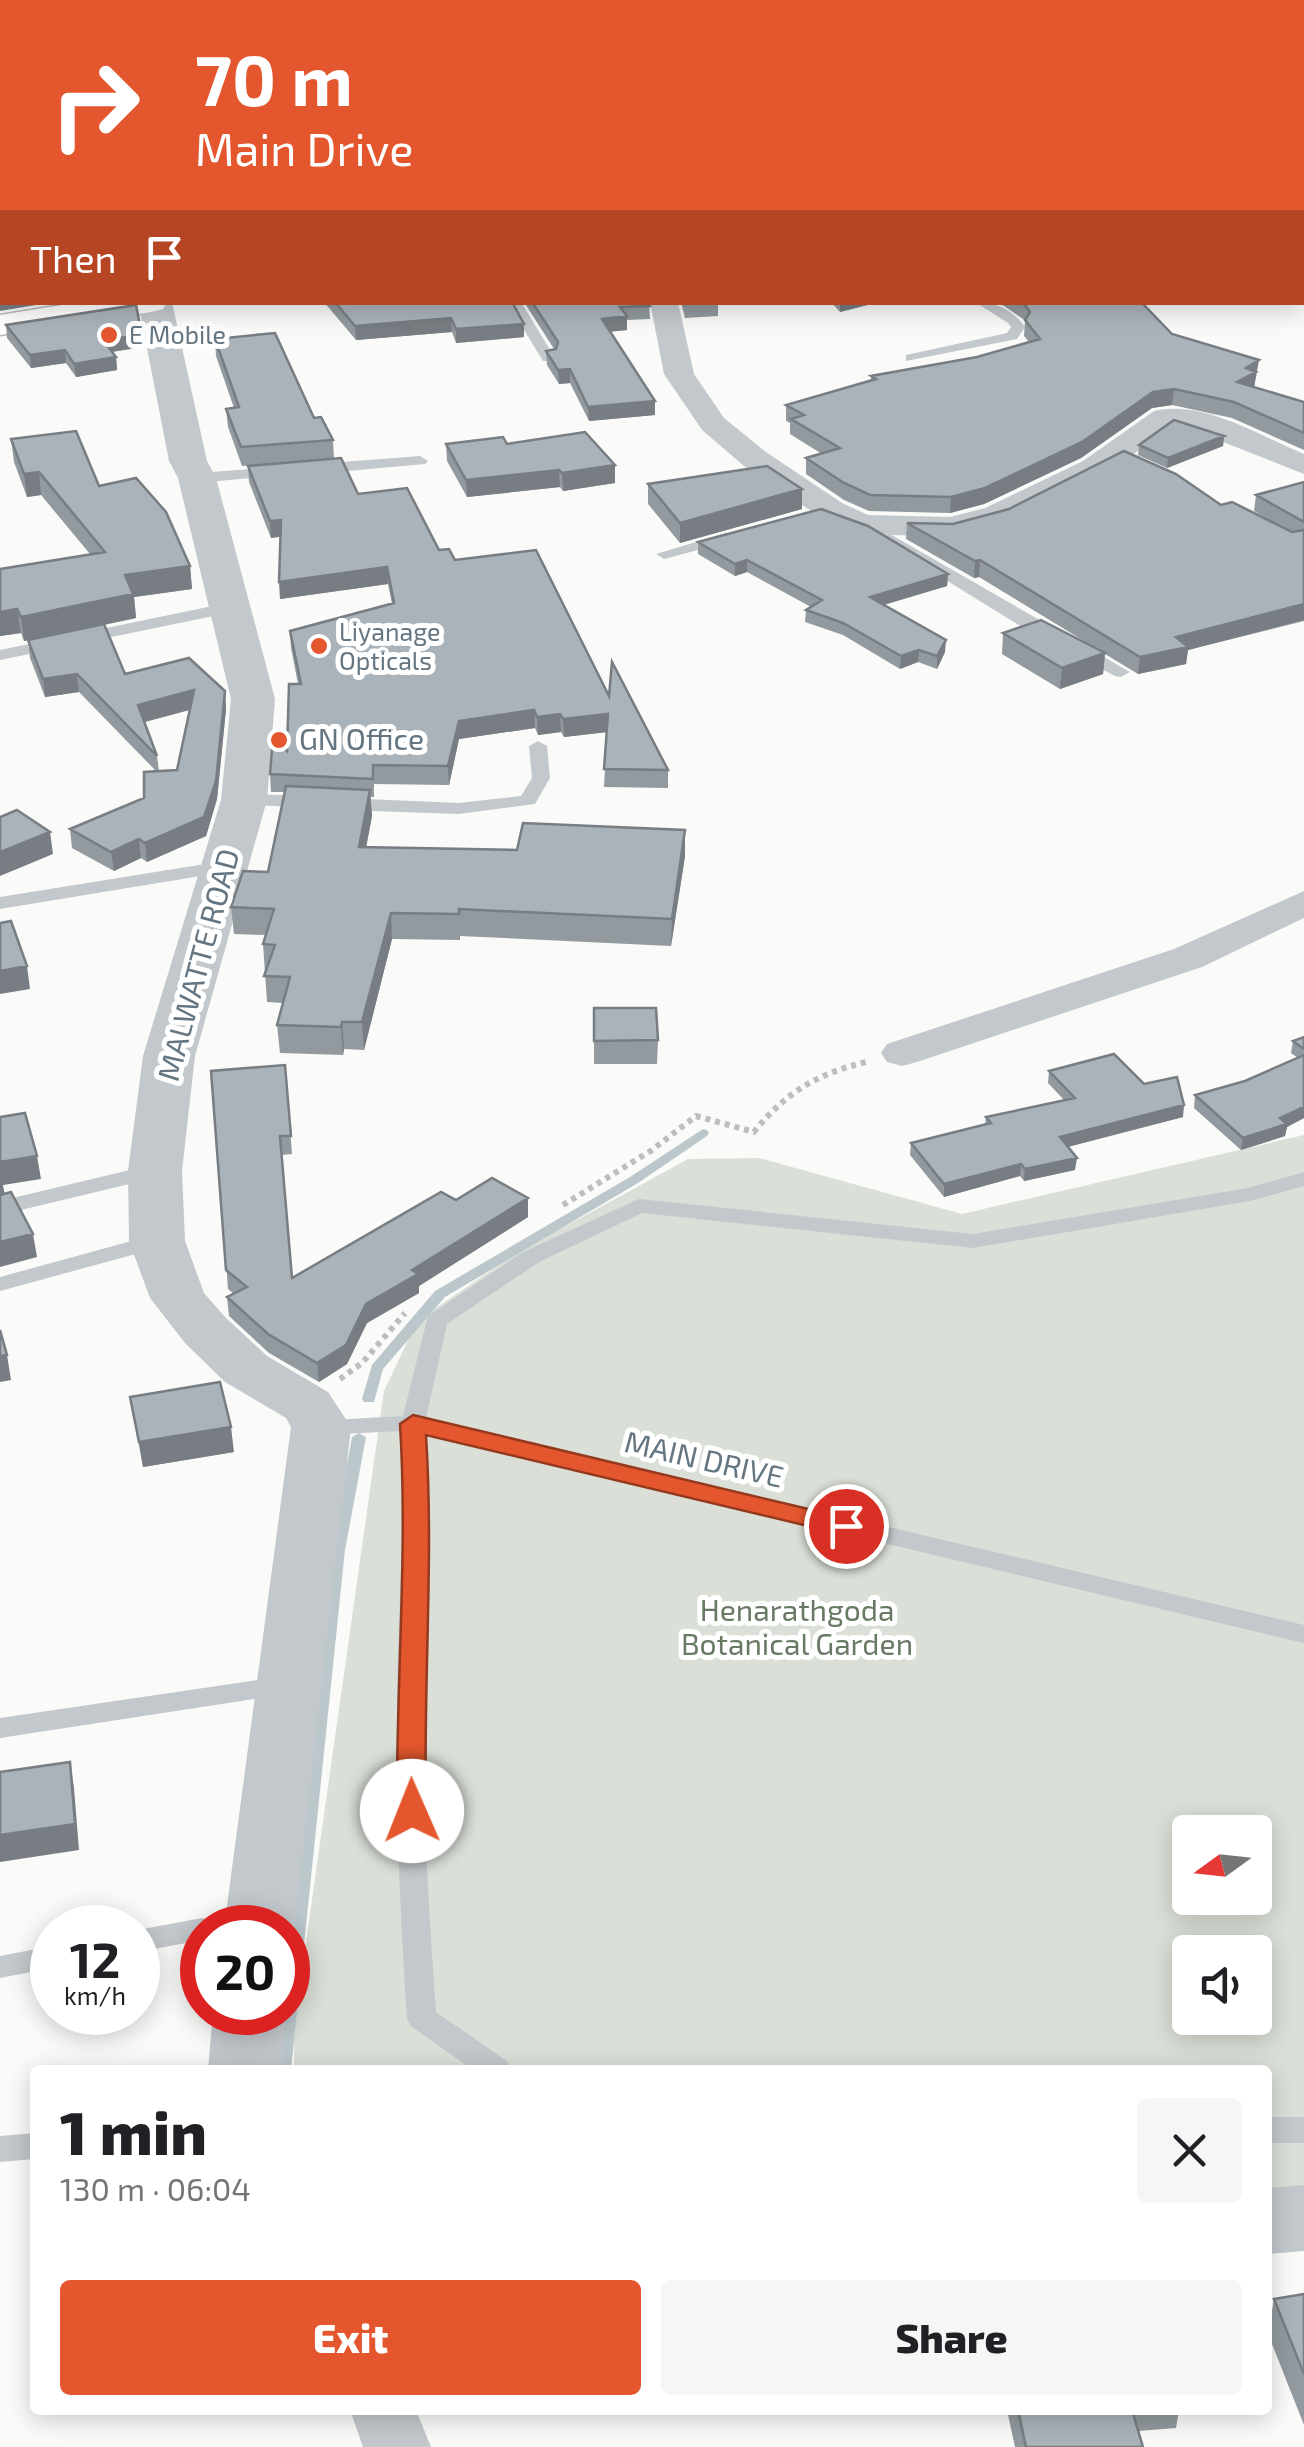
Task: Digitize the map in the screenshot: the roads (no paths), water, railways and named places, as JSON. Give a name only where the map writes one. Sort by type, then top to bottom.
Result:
[{"type":"main road","points":[[0,325],[133,305]]},
{"type":"street","name":"MALWATTE ROAD","points":[[154,305],[188,460],[197,478],[253,699],[244,800],[168,1056],[155,1171],[157,1242],[178,1298],[205,1330],[246,1369],[307,1404],[321,1427]]},
{"type":"street","points":[[665,305],[680,374],[713,424],[822,512],[862,524],[952,527],[996,516],[1121,457],[1165,417],[1190,418],[1304,465]]},
{"type":"street","points":[[902,1052],[1188,958],[1304,903]]},
{"type":"street","points":[[261,1905],[321,1427]]},
{"type":"street","points":[[245,2065],[248,2035]]},
{"type":"street","points":[[1272,2221],[1304,2218]]},
{"type":"street","points":[[386,2415],[397,2447]]},
{"type":"lane","points":[[516,305],[548,358]]},
{"type":"lane","points":[[912,358],[1012,336],[1018,327],[1013,320],[987,305]]},
{"type":"lane","points":[[197,478],[420,462]]},
{"type":"lane","points":[[862,524],[1041,631],[1121,672]]},
{"type":"lane","points":[[664,554],[749,532]]},
{"type":"lane","points":[[0,656],[228,608]]},
{"type":"lane","points":[[244,800],[446,808],[500,806],[528,800],[541,778],[538,746]]},
{"type":"lane","points":[[0,903],[224,866]]},
{"type":"lane","points":[[0,1208],[155,1171]]},
{"type":"lane","points":[[489,2065],[422,2018],[412,1878],[410,1711],[418,1502],[413,1424],[436,1320],[531,1257],[639,1206],[973,1241],[1250,1194],[1304,1179]]},
{"type":"lane","points":[[0,1284],[157,1242]]},
{"type":"lane","name":"MAIN DRIVE","points":[[321,1427],[413,1424],[1304,1634]]},
{"type":"lane","points":[[0,1728],[288,1686]]},
{"type":"lane","points":[[0,1966],[30,1961]]},
{"type":"lane","points":[[1272,2130],[1304,2130]]},
{"type":"lane","points":[[0,2150],[30,2147]]},
{"type":"waterway","points":[[369,1399],[377,1368],[440,1294],[634,1180],[703,1133]]},
{"type":"waterway","points":[[284,2065],[338,1550],[359,1437]]},
{"type":"place","name":"E Mobile","points":[[109,335]]},
{"type":"place","name":"Liyanage Opticals","points":[[319,646]]},
{"type":"place","name":"GN Office","points":[[279,740]]},
{"type":"park label","name":"Henarathgoda Botanical Garden","points":[[797,1628]]}]
